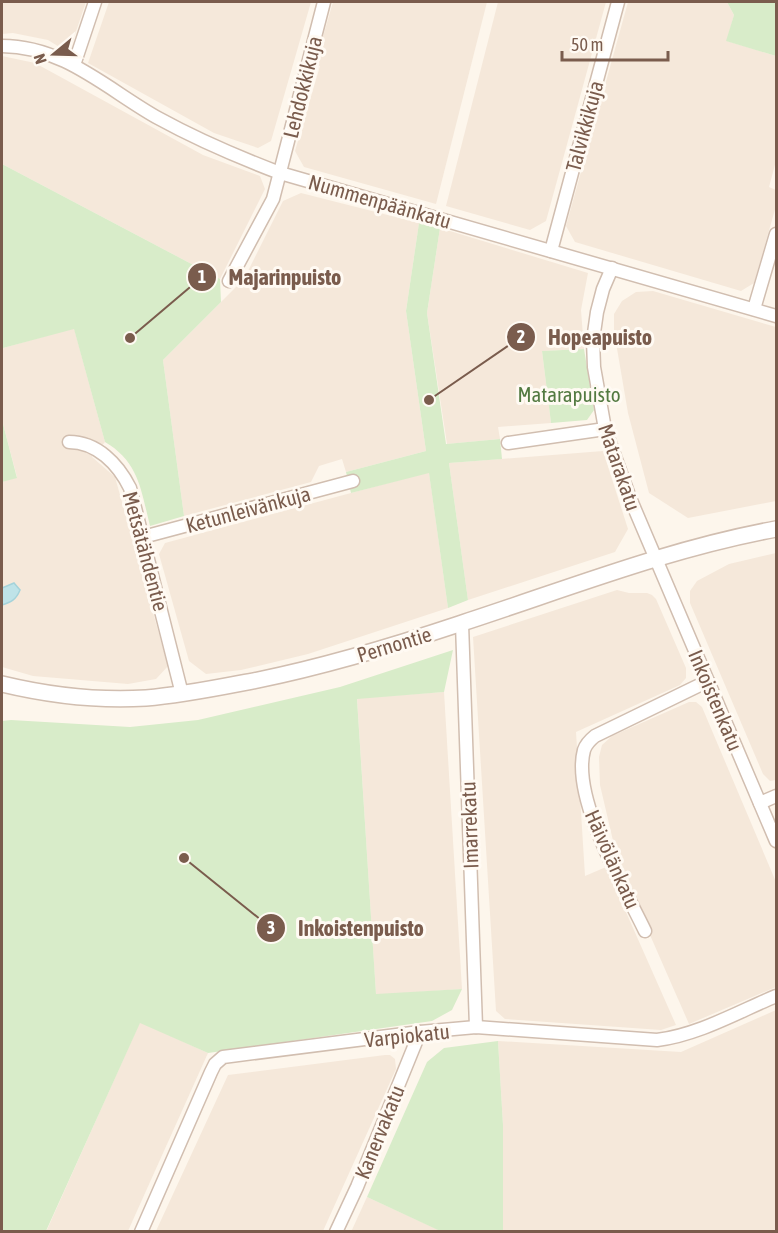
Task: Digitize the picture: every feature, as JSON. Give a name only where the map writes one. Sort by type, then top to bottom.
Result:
[{"type":"street","points":[[74,65],[95,2]]},
{"type":"street","name":"Lehdokkikuja","points":[[229,281],[273,199],[324,2]]},
{"type":"street","name":"Talvikkikuja","points":[[551,251],[618,2]]},
{"type":"street","name":"Nummenpäänkatu","points":[[2,46],[44,53],[74,65],[117,90],[155,117],[190,136],[280,173],[777,316]]},
{"type":"street","points":[[754,309],[777,234]]},
{"type":"street","name":"Matarakatu","points":[[612,268],[603,289],[593,340],[594,367],[605,429],[616,464],[655,558]]},
{"type":"street","points":[[508,443],[605,429]]},
{"type":"street","name":"Metsätähdentie","points":[[69,442],[81,442],[99,451],[124,474],[144,537],[182,694]]},
{"type":"street","name":"Ketunleivänkuja","points":[[144,537],[353,481]]},
{"type":"street","name":"Pernontie","points":[[2,684],[96,698],[145,698],[182,694],[320,666],[364,654],[462,624],[655,558],[724,539],[777,529]]},
{"type":"street","name":"Inkoistenkatu","points":[[655,558],[777,842]]},
{"type":"street","name":"Imarrekatu","points":[[462,624],[476,1027]]},
{"type":"street","name":"Häivölänkatu","points":[[645,931],[591,815],[583,781],[584,750],[595,736],[708,681]]},
{"type":"street","points":[[760,803],[777,796]]},
{"type":"street","name":"Varpiokatu","points":[[141,1232],[211,1072],[223,1057],[476,1027],[657,1040],[688,1033],[777,996]]},
{"type":"street","name":"Kanervakatu","points":[[336,1232],[357,1187],[420,1032]]},
{"type":"shaded area","points":[[2,2],[86,2],[72,43],[61,48],[48,40],[13,33],[2,34]]},
{"type":"shaded area","points":[[109,2],[311,2],[271,141],[258,148],[214,133],[88,63]]},
{"type":"shaded area","points":[[333,2],[487,2],[436,204],[304,167],[295,151],[320,66],[315,64]]},
{"type":"shaded area","points":[[498,2],[606,2],[546,221],[530,230],[446,206]]},
{"type":"shaded area","points":[[628,2],[727,2],[734,15],[727,41],[776,56],[776,161],[769,187],[776,190],[776,206],[754,283],[741,291],[575,242],[566,226]]},
{"type":"shaded area","points":[[2,56],[35,63],[203,155],[260,176],[265,189],[220,279],[2,164]]},
{"type":"shaded area","points":[[301,193],[419,223],[406,311],[426,451],[346,472],[342,459],[319,466],[311,482],[184,516],[163,360],[244,279],[283,201]]},
{"type":"shaded area","points":[[440,228],[588,273],[581,310],[584,349],[542,351],[551,423],[498,427],[500,439],[447,444],[427,313]]},
{"type":"shaded area","points":[[653,291],[776,327],[776,501],[688,518],[649,493],[628,413],[614,331],[614,314],[622,301],[636,292]]},
{"type":"shaded area","points":[[74,328],[105,442],[92,457],[115,477],[168,666],[156,679],[128,684],[33,676],[2,667],[2,482],[17,477],[2,420],[3,348]]},
{"type":"shaded area","points":[[603,451],[628,529],[615,552],[468,600],[449,463]]},
{"type":"shaded area","points":[[429,472],[448,608],[308,654],[241,670],[206,674],[189,661],[159,554],[165,543]]},
{"type":"shaded area","points":[[776,553],[776,780],[770,781],[763,774],[690,603],[690,591],[697,581],[729,564]]},
{"type":"shaded area","points":[[617,590],[647,593],[656,599],[686,668],[686,678],[680,685],[576,732],[585,876],[606,867],[676,1025],[661,1030],[505,1019],[496,1011],[473,637]]},
{"type":"shaded area","points":[[444,692],[462,989],[376,995],[357,698]]},
{"type":"shaded area","points":[[689,702],[696,702],[702,707],[776,882],[776,987],[689,1024],[618,862],[600,785],[599,757],[602,745],[612,736]]},
{"type":"shaded area","points":[[776,1010],[776,1231],[503,1231],[503,1125],[498,1041],[681,1052]]},
{"type":"shaded area","points":[[140,1022],[208,1053],[128,1231],[46,1232]]},
{"type":"shaded area","points":[[390,1055],[395,1059],[396,1069],[323,1231],[156,1231],[228,1075]]},
{"type":"shaded area","points":[[367,1197],[439,1230],[438,1232],[351,1232]]},
{"type":"green space","points":[[727,2],[776,2],[776,56],[726,41],[734,15]]},
{"type":"green space","points":[[2,164],[220,279],[221,302],[163,360],[184,516],[150,526],[141,489],[132,468],[125,458],[105,442],[74,329],[3,348],[2,358]]},
{"type":"green space","points":[[419,223],[440,228],[427,313],[446,444],[500,439],[502,459],[449,463],[468,600],[448,608],[429,473],[351,493],[346,472],[426,451],[406,311]]},
{"type":"green space","name":"Matarapuisto","points":[[584,349],[594,410],[587,420],[551,423],[542,351]]},
{"type":"green space","points":[[2,420],[17,478],[2,482]]},
{"type":"green space","points":[[453,650],[444,692],[357,699],[376,994],[462,989],[452,1010],[432,1021],[208,1053],[140,1023],[46,1231],[2,1231],[2,721],[130,727],[198,720],[340,687]]},
{"type":"green space","points":[[498,1041],[503,1125],[503,1231],[438,1231],[367,1197],[427,1062],[444,1048]]},
{"type":"water","points":[[14,583],[20,590],[17,596],[2,605],[2,588]]},
{"type":"place","name":"Majarinpuisto","points":[[130,338]]},
{"type":"place","name":"Hopeapuisto","points":[[429,400]]},
{"type":"place","name":"Inkoistenpuisto","points":[[184,858]]}]
